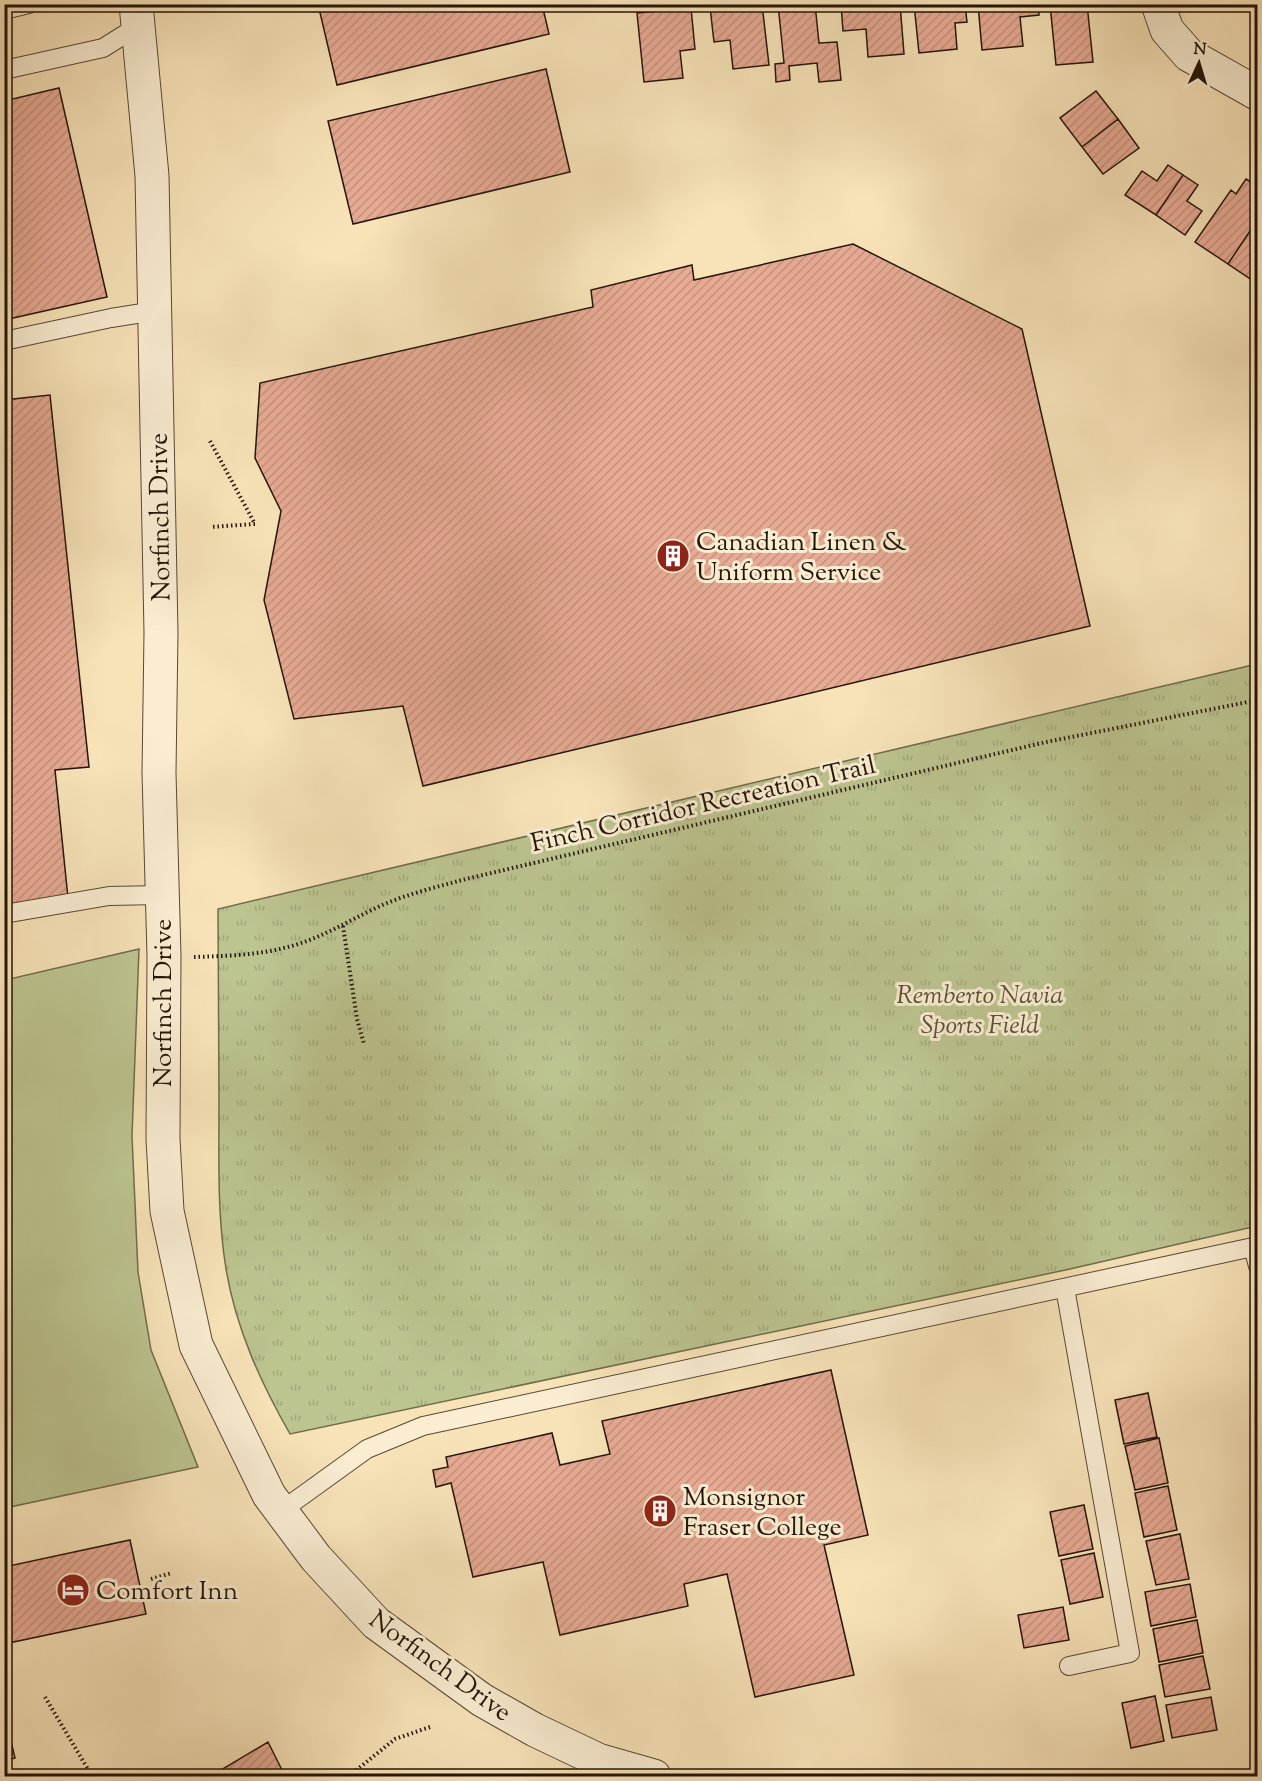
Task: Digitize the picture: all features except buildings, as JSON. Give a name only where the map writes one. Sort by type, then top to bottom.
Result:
[{"type":"street","points":[[1158,4],[1167,30],[1189,55],[1257,94]]},
{"type":"street","name":"Norfinch Drive","points":[[137,15],[152,176],[161,633],[161,895],[164,956],[162,1072],[167,1211],[196,1345],[269,1495],[316,1558],[376,1623],[482,1700],[535,1730],[598,1760],[654,1776]]},
{"type":"lane","points":[[4,10],[29,4]]},
{"type":"lane","points":[[4,69],[103,48],[137,15]]},
{"type":"lane","points":[[4,341],[155,311]]},
{"type":"lane","points":[[4,914],[110,896],[161,895]]},
{"type":"lane","points":[[281,1511],[367,1449],[423,1426],[1253,1247],[1257,1266]]},
{"type":"lane","points":[[1065,1288],[1130,1653],[1069,1666]]},
{"type":"path","points":[[210,441],[255,524],[210,527]]},
{"type":"path","name":"Finch Corridor Recreation Trail","points":[[164,956],[255,954],[295,945],[343,926],[378,907],[415,893],[466,879],[1046,742],[1257,700]]},
{"type":"path","points":[[343,926],[357,1019],[364,1044]]},
{"type":"path","points":[[151,1579],[172,1574]]},
{"type":"path","points":[[45,1696],[92,1776]]},
{"type":"path","points":[[349,1776],[395,1739],[430,1727]]},
{"type":"green space","name":"Remberto Navia Sports Field","points":[[1257,664],[1257,1226],[1070,1269],[290,1434],[269,1395],[243,1334],[230,1291],[223,1248],[219,1185],[218,909]]},
{"type":"green space","points":[[139,949],[132,1136],[138,1272],[151,1350],[198,1467],[5,1508],[5,980]]},
{"type":"place","name":"Canadian Linen & Uniform Service","points":[[673,556]]},
{"type":"place","name":"Monsignor Fraser College","points":[[660,1511]]},
{"type":"place","name":"Comfort Inn","points":[[73,1590]]}]
